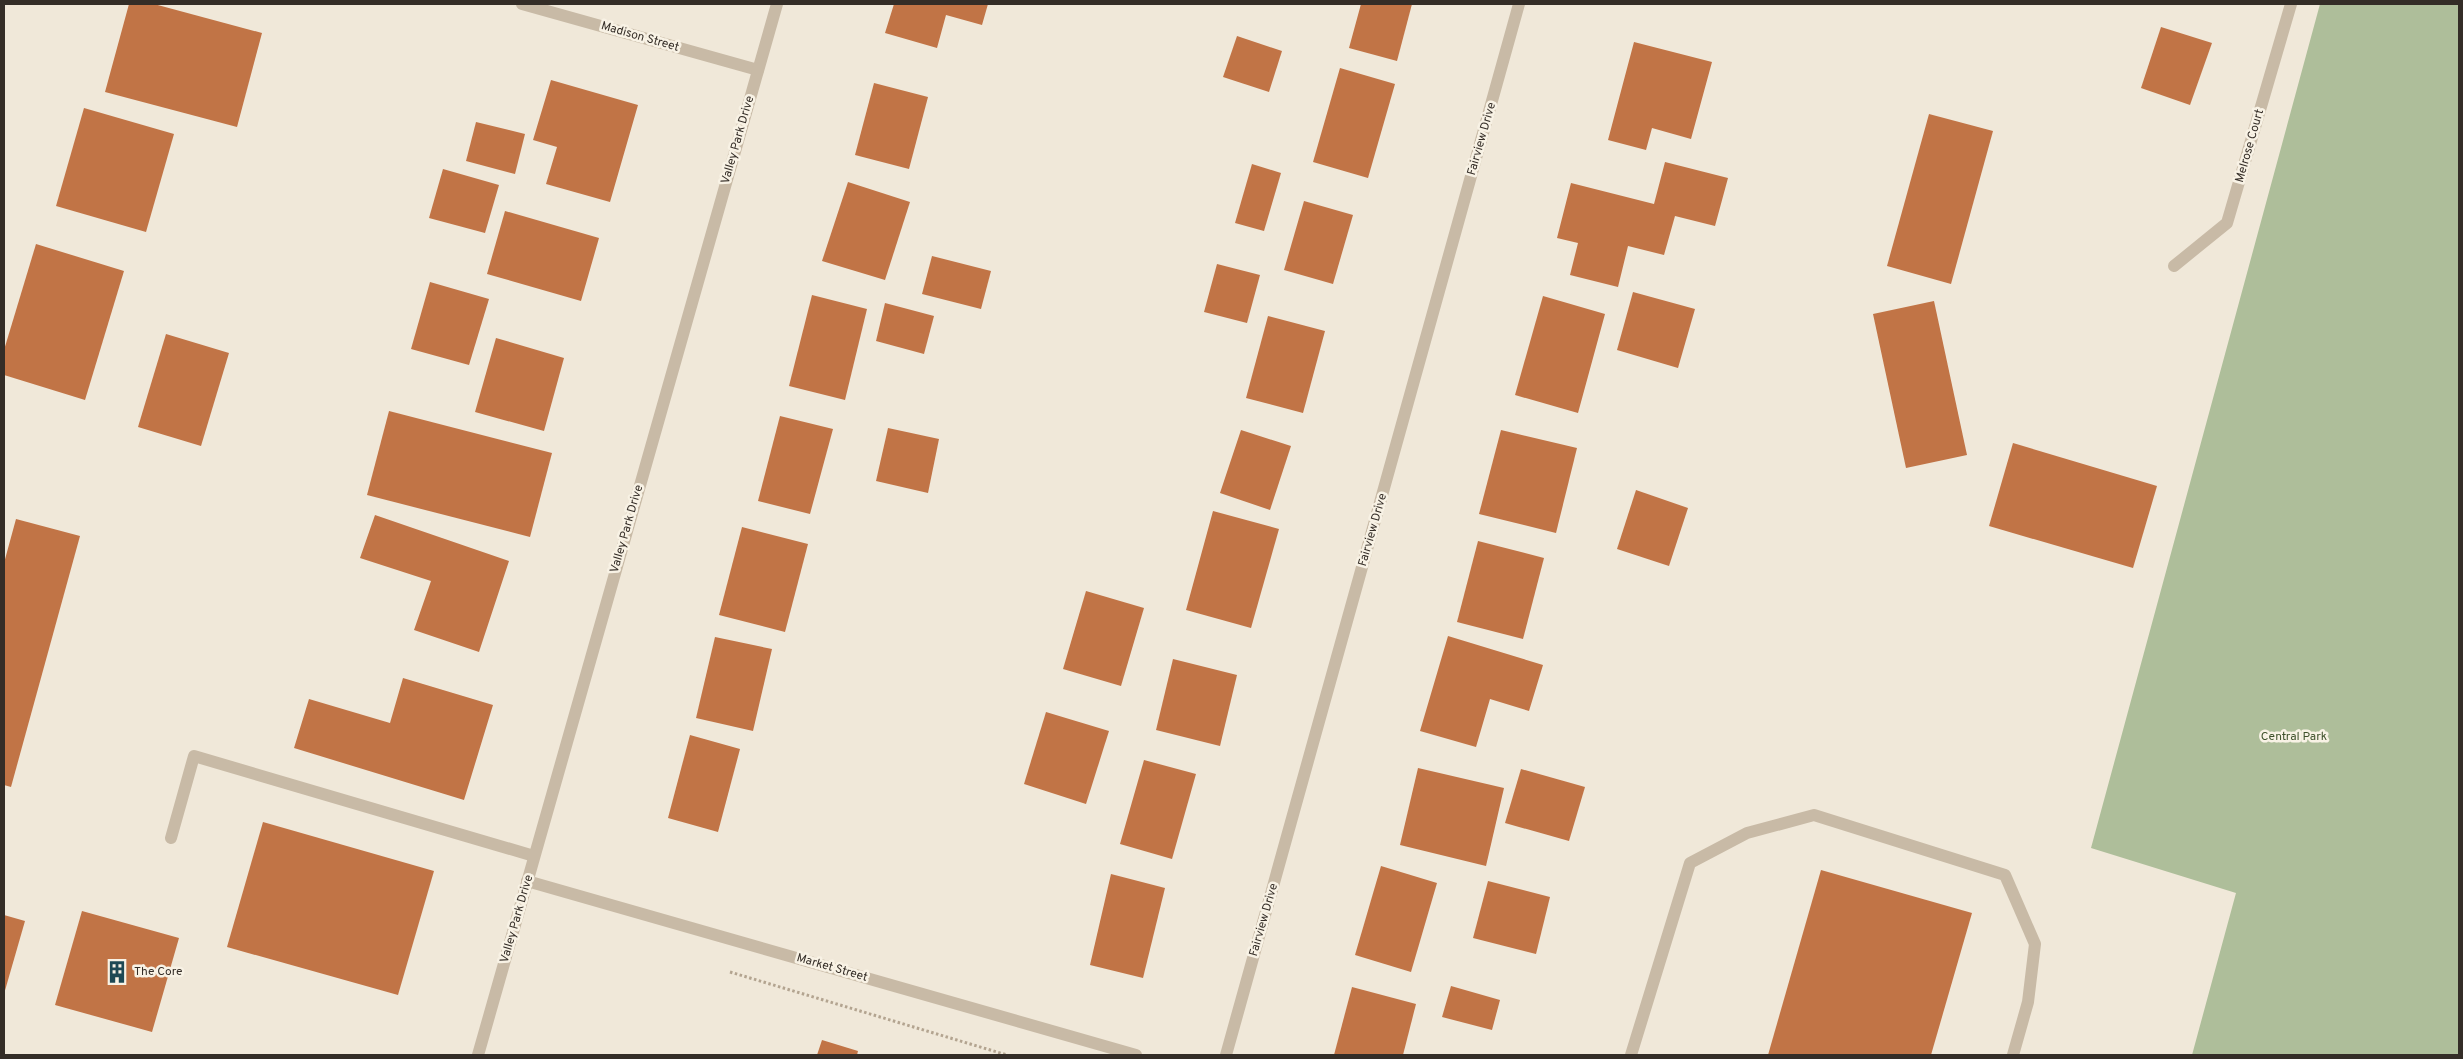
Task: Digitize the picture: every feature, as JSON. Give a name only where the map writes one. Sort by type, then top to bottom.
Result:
[{"type":"street","name":"Madison Street","points":[[522,4],[758,70]]},
{"type":"street","name":"Valley Park Drive","points":[[478,1055],[776,4]]},
{"type":"street","name":"Fairview Drive","points":[[1226,1055],[1519,4]]},
{"type":"street","name":"Melrose Court","points":[[2174,266],[2227,223],[2292,4]]},
{"type":"street","points":[[171,838],[194,756],[534,856]]},
{"type":"street","points":[[1631,1055],[1690,863],[1747,833],[1814,815],[2005,875],[2035,944],[2028,1002],[2013,1055]]},
{"type":"street","name":"Market Street","points":[[527,881],[1136,1055]]},
{"type":"path","points":[[722,969],[1007,1055]]},
{"type":"green space","name":"Central Park","points":[[2320,4],[2459,4],[2459,1055],[2192,1055],[2236,893],[2091,848]]},
{"type":"building","points":[[129,4],[154,4],[262,33],[237,127],[105,92]]},
{"type":"building","points":[[894,4],[988,4],[982,25],[946,15],[937,48],[885,33]]},
{"type":"building","points":[[1361,4],[1412,4],[1397,61],[1349,48]]},
{"type":"building","points":[[2161,27],[2212,43],[2190,105],[2141,88]]},
{"type":"building","points":[[1237,36],[1282,51],[1269,92],[1223,77]]},
{"type":"building","points":[[1634,42],[1712,62],[1691,139],[1652,128],[1646,150],[1608,140]]},
{"type":"building","points":[[1340,68],[1395,84],[1368,178],[1313,162]]},
{"type":"building","points":[[551,80],[638,105],[610,202],[546,184],[557,147],[533,140]]},
{"type":"building","points":[[874,83],[928,97],[909,169],[855,155]]},
{"type":"building","points":[[84,108],[174,134],[146,232],[56,206]]},
{"type":"building","points":[[1929,114],[1993,131],[1951,284],[1887,266]]},
{"type":"building","points":[[476,122],[525,134],[515,174],[466,161]]},
{"type":"building","points":[[1665,162],[1728,178],[1715,226],[1675,216],[1664,255],[1628,246],[1618,287],[1570,275],[1578,243],[1557,238],[1571,183],[1654,204]]},
{"type":"building","points":[[1252,164],[1281,173],[1264,231],[1235,223]]},
{"type":"building","points":[[443,169],[499,185],[485,233],[429,218]]},
{"type":"building","points":[[848,182],[910,202],[885,280],[822,261]]},
{"type":"building","points":[[1304,201],[1353,215],[1333,284],[1284,270]]},
{"type":"building","points":[[505,211],[599,238],[581,301],[487,274]]},
{"type":"building","points":[[36,244],[124,271],[85,400],[4,375],[4,350]]},
{"type":"building","points":[[932,256],[991,271],[981,309],[922,294]]},
{"type":"building","points":[[1217,264],[1260,275],[1247,323],[1204,312]]},
{"type":"building","points":[[430,282],[489,299],[469,365],[411,349]]},
{"type":"building","points":[[1633,292],[1695,309],[1678,368],[1617,350]]},
{"type":"building","points":[[812,295],[867,309],[845,400],[789,386]]},
{"type":"building","points":[[1543,296],[1605,314],[1578,413],[1515,395]]},
{"type":"building","points":[[1934,301],[1967,455],[1906,468],[1873,314]]},
{"type":"building","points":[[885,303],[934,316],[924,354],[876,341]]},
{"type":"building","points":[[1268,316],[1325,331],[1303,413],[1246,398]]},
{"type":"building","points":[[166,334],[229,353],[201,446],[138,427]]},
{"type":"building","points":[[496,338],[564,358],[544,431],[475,412]]},
{"type":"building","points":[[389,411],[552,453],[530,537],[367,495]]},
{"type":"building","points":[[780,416],[833,429],[810,514],[758,501]]},
{"type":"building","points":[[888,428],[939,439],[928,493],[876,481]]},
{"type":"building","points":[[1241,430],[1291,446],[1270,510],[1220,493]]},
{"type":"building","points":[[1501,430],[1577,448],[1556,533],[1479,514]]},
{"type":"building","points":[[2013,443],[2157,486],[2133,568],[1989,526]]},
{"type":"building","points":[[1636,490],[1688,508],[1669,566],[1617,549]]},
{"type":"building","points":[[1213,511],[1279,529],[1251,628],[1186,610]]},
{"type":"building","points":[[375,515],[509,561],[479,652],[414,630],[431,581],[360,558]]},
{"type":"building","points":[[16,519],[80,536],[11,787],[4,785],[4,563]]},
{"type":"building","points":[[742,527],[808,544],[785,632],[719,615]]},
{"type":"building","points":[[1478,541],[1544,558],[1523,639],[1457,622]]},
{"type":"building","points":[[1086,591],[1144,608],[1121,686],[1063,669]]},
{"type":"building","points":[[1448,636],[1543,665],[1529,711],[1490,699],[1476,747],[1420,731]]},
{"type":"building","points":[[715,637],[772,649],[753,731],[696,718]]},
{"type":"building","points":[[1173,659],[1237,675],[1220,746],[1156,730]]},
{"type":"building","points":[[403,678],[493,705],[464,800],[294,748],[309,699],[390,723]]},
{"type":"building","points":[[1046,712],[1109,731],[1086,804],[1024,784]]},
{"type":"building","points":[[690,735],[740,749],[718,832],[668,818]]},
{"type":"building","points":[[1144,760],[1196,774],[1172,859],[1120,844]]},
{"type":"building","points":[[1418,768],[1504,788],[1486,866],[1400,845]]},
{"type":"building","points":[[1521,769],[1585,787],[1569,841],[1505,823]]},
{"type":"building","points":[[263,822],[434,871],[398,995],[227,947]]},
{"type":"building","points":[[1381,866],[1437,883],[1411,972],[1355,955]]},
{"type":"building","points":[[1821,870],[1972,913],[1931,1055],[1768,1055]]},
{"type":"building","points":[[1111,874],[1165,888],[1143,978],[1090,965]]},
{"type":"building","points":[[1488,881],[1550,897],[1536,954],[1473,938]]},
{"type":"building","name":"The Core","points":[[82,911],[179,938],[152,1032],[55,1005]]},
{"type":"building","points":[[4,915],[25,921],[4,994]]},
{"type":"building","points":[[1451,986],[1500,1000],[1492,1030],[1442,1017]]},
{"type":"building","points":[[1352,987],[1416,1004],[1403,1055],[1334,1055]]},
{"type":"building","points":[[822,1040],[858,1051],[857,1055],[817,1055]]},
{"type":"place","name":"The Core","points":[[117,972]]}]
